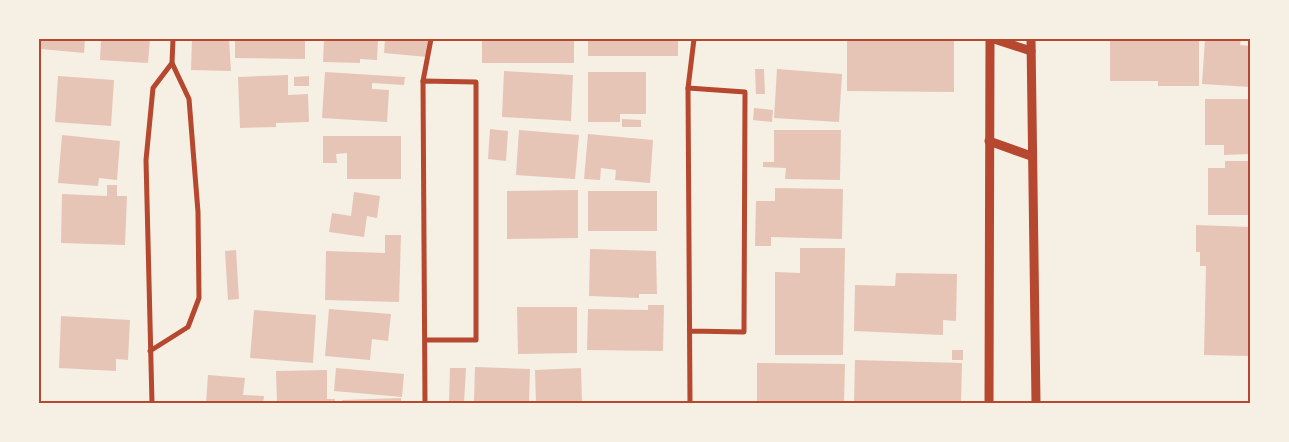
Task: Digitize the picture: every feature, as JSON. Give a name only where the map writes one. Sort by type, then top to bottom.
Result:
[{"type":"street","points":[[150,351],[188,327],[200,298],[198,212],[189,99],[172,63],[173,39]]},
{"type":"street","points":[[426,403],[423,81],[431,39]]},
{"type":"street","points":[[690,403],[688,88],[694,39]]},
{"type":"street","points":[[989,403],[989,141],[992,39],[1031,51]]},
{"type":"street","points":[[1031,39],[1031,156],[1036,403]]},
{"type":"street","points":[[152,403],[146,160],[153,88],[172,63]]},
{"type":"street","points":[[423,81],[476,82],[476,340],[425,340]]},
{"type":"street","points":[[688,88],[745,92],[744,332],[690,330]]},
{"type":"street","points":[[989,141],[1031,156]]},
{"type":"building","points":[[41,39],[85,39],[84,53],[41,49]]},
{"type":"building","points":[[101,39],[150,39],[148,63],[100,60]]},
{"type":"building","points":[[192,39],[229,39],[231,71],[191,70]]},
{"type":"building","points":[[235,39],[305,39],[305,59],[235,58]]},
{"type":"building","points":[[324,39],[378,39],[377,60],[360,59],[360,63],[323,62]]},
{"type":"building","points":[[385,39],[430,39],[428,57],[384,53]]},
{"type":"building","points":[[482,39],[574,39],[574,63],[482,63]]},
{"type":"building","points":[[588,39],[678,39],[678,56],[588,56]]},
{"type":"building","points":[[847,39],[954,39],[954,92],[847,91]]},
{"type":"building","points":[[1110,39],[1199,39],[1199,86],[1158,86],[1158,81],[1110,81]]},
{"type":"building","points":[[1205,39],[1241,39],[1240,45],[1250,46],[1250,87],[1202,84]]},
{"type":"building","points":[[755,69],[764,69],[765,94],[756,94]]},
{"type":"building","points":[[777,69],[842,74],[839,122],[774,118]]},
{"type":"building","points":[[504,71],[573,75],[571,121],[502,117]]},
{"type":"building","points":[[325,72],[405,77],[404,85],[372,83],[372,89],[389,90],[387,122],[322,118]]},
{"type":"building","points":[[588,72],[646,72],[646,114],[620,114],[620,122],[588,122]]},
{"type":"building","points":[[288,75],[288,95],[308,94],[309,122],[276,123],[276,127],[240,128],[238,77]]},
{"type":"building","points":[[58,76],[114,80],[111,126],[55,122]]},
{"type":"building","points":[[309,76],[309,86],[294,86],[294,77]]},
{"type":"building","points":[[1205,99],[1250,99],[1250,154],[1224,155],[1224,145],[1205,145]]},
{"type":"building","points":[[754,108],[773,110],[772,122],[753,120]]},
{"type":"building","points":[[622,119],[641,120],[641,127],[622,127]]},
{"type":"building","points":[[490,129],[508,131],[506,161],[488,159]]},
{"type":"building","points":[[519,130],[579,135],[575,179],[516,175]]},
{"type":"building","points":[[774,130],[841,130],[840,180],[785,179],[786,168],[763,167],[763,162],[774,162]]},
{"type":"building","points":[[588,134],[653,140],[650,183],[615,180],[616,170],[601,168],[600,180],[584,179]]},
{"type":"building","points":[[62,135],[120,141],[117,180],[99,178],[98,186],[58,183]]},
{"type":"building","points":[[323,136],[401,136],[401,179],[347,179],[347,153],[336,154],[337,163],[323,163]]},
{"type":"building","points":[[1225,161],[1250,161],[1250,215],[1208,215],[1208,168],[1225,168]]},
{"type":"building","points":[[107,185],[117,185],[117,196],[127,196],[125,245],[61,243],[62,194],[107,196]]},
{"type":"building","points":[[775,188],[843,189],[842,239],[771,237],[771,246],[755,246],[756,201],[775,201]]},
{"type":"building","points":[[578,190],[578,238],[507,239],[507,191]]},
{"type":"building","points":[[588,191],[657,191],[657,231],[588,231]]},
{"type":"building","points":[[354,192],[380,196],[377,218],[367,216],[364,237],[329,232],[332,213],[351,216]]},
{"type":"building","points":[[1196,225],[1250,227],[1249,356],[1204,355],[1206,266],[1200,266],[1200,252],[1196,252]]},
{"type":"building","points":[[385,235],[401,235],[399,302],[325,300],[326,251],[385,253]]},
{"type":"building","points":[[800,248],[845,248],[843,355],[775,355],[775,272],[800,273]]},
{"type":"building","points":[[590,249],[656,251],[657,294],[639,294],[639,298],[589,296]]},
{"type":"building","points":[[236,250],[239,299],[228,300],[225,251]]},
{"type":"building","points":[[896,273],[957,274],[956,321],[943,320],[943,335],[854,331],[855,285],[895,286]]},
{"type":"building","points":[[648,305],[664,305],[663,351],[587,350],[588,309],[648,310]]},
{"type":"building","points":[[517,307],[577,307],[577,353],[518,354]]},
{"type":"building","points":[[329,309],[391,314],[388,341],[372,339],[370,360],[325,356]]},
{"type":"building","points":[[254,310],[316,315],[313,363],[250,358]]},
{"type":"building","points":[[61,316],[130,320],[128,360],[116,359],[116,371],[59,368]]},
{"type":"building","points":[[952,350],[963,350],[963,360],[952,360]]},
{"type":"building","points":[[855,360],[962,363],[961,403],[854,403]]},
{"type":"building","points":[[757,363],[845,364],[844,403],[757,403]]},
{"type":"building","points":[[475,367],[530,369],[529,403],[474,401]]},
{"type":"building","points":[[336,368],[404,374],[402,397],[334,391]]},
{"type":"building","points":[[450,368],[466,368],[464,403],[449,403]]},
{"type":"building","points":[[581,368],[582,403],[536,403],[535,370]]},
{"type":"building","points":[[327,370],[327,399],[335,399],[335,403],[277,403],[276,371]]},
{"type":"building","points":[[208,375],[245,378],[243,395],[264,396],[263,403],[206,403]]},
{"type":"building","points":[[401,398],[401,403],[342,403],[342,400]]}]
